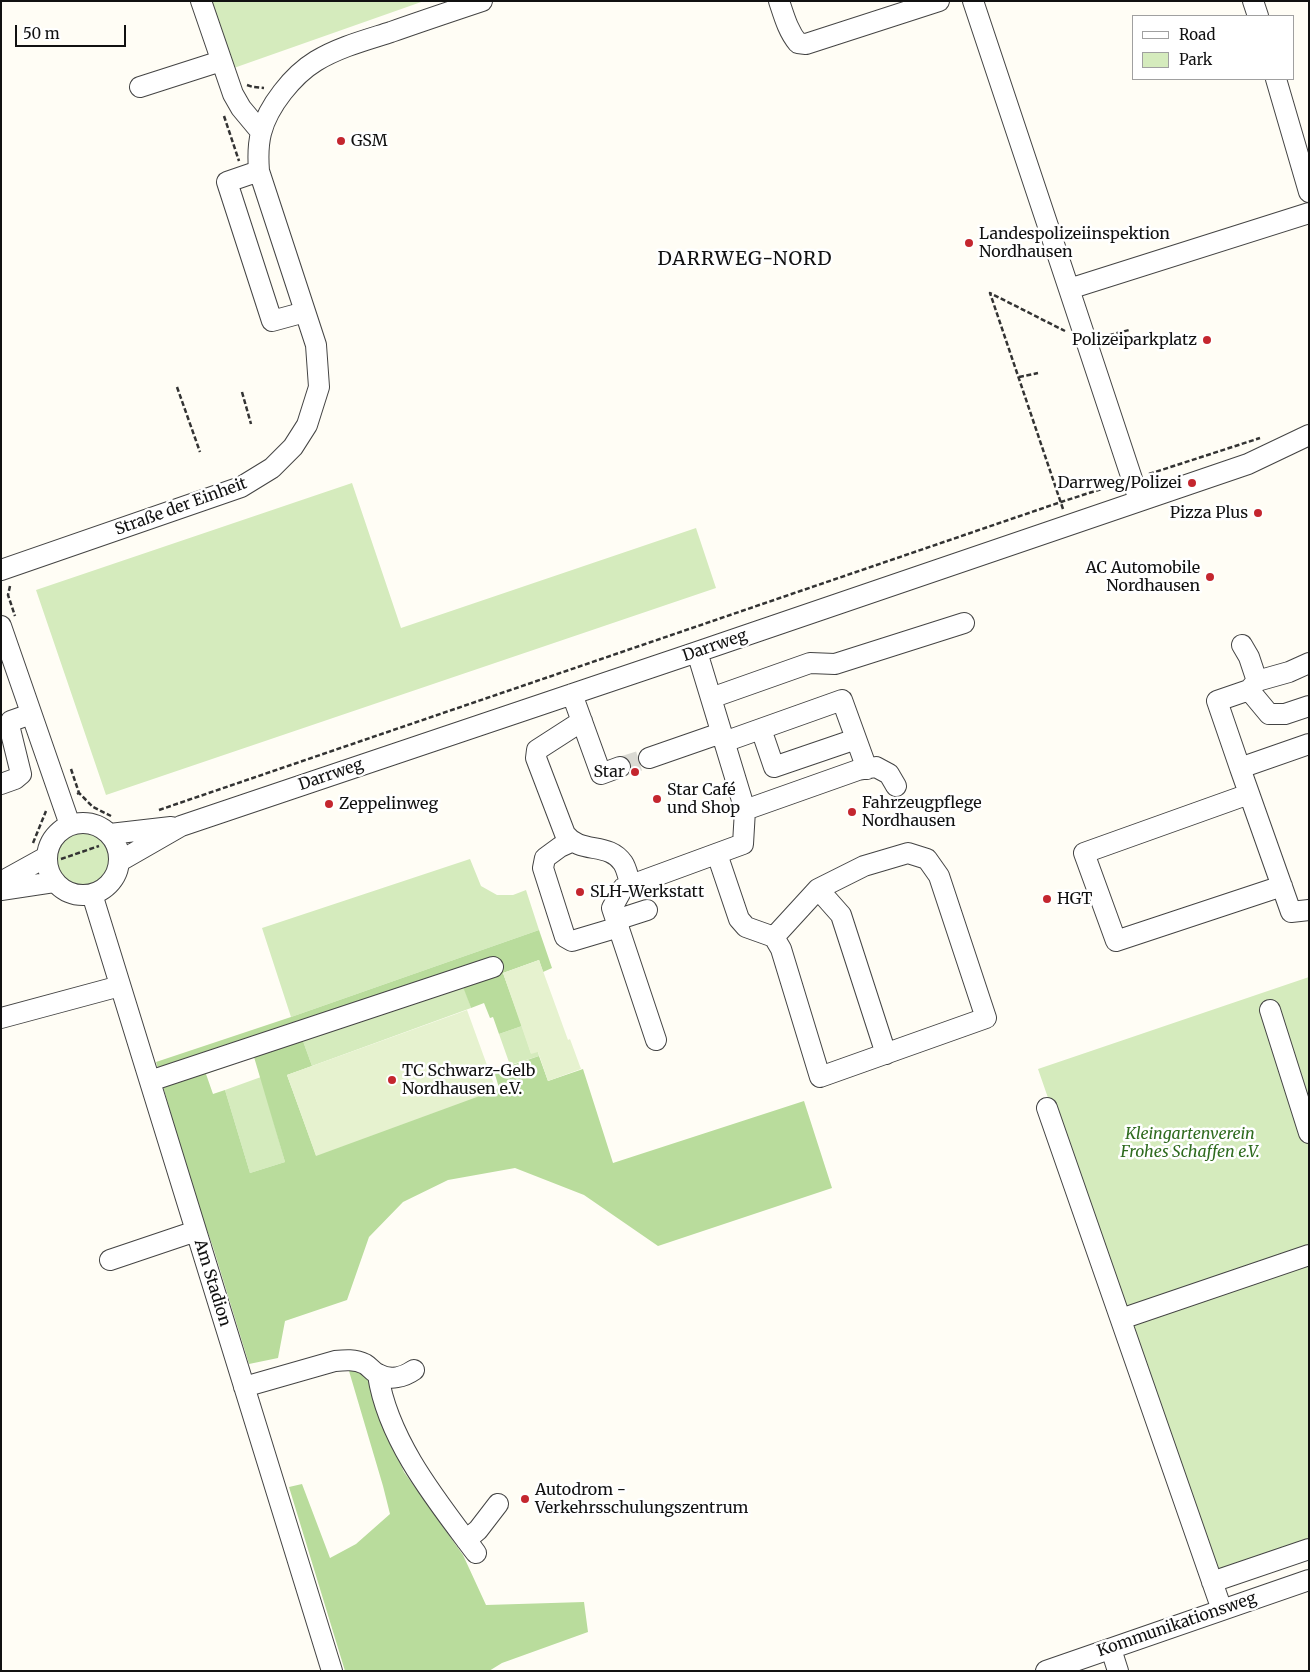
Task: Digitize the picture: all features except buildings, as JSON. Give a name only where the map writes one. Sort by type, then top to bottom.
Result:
[{"type":"street","points":[[201,1],[232,94],[261,132]]},
{"type":"street","name":"Straße der Einheit","points":[[9,567],[241,487],[272,468],[292,447],[307,425],[318,387],[316,345],[251,174],[261,132],[275,103],[290,83],[315,62],[341,49],[482,1]]},
{"type":"street","points":[[779,1],[788,28],[794,38],[798,43],[806,44],[939,1]]},
{"type":"street","points":[[974,1],[1139,500]]},
{"type":"street","points":[[1254,1],[1258,15]]},
{"type":"street","points":[[140,87],[221,61]]},
{"type":"street","points":[[1276,80],[1308,183]]},
{"type":"street","points":[[251,174],[228,182],[272,321],[305,312]]},
{"type":"street","points":[[1069,290],[1309,213]]},
{"type":"street","name":"Darrweg","points":[[1248,464],[1309,435]]},
{"type":"street","name":"Darrweg","points":[[120,860],[181,826],[697,652],[1139,500],[1248,464],[1309,452]]},
{"type":"street","points":[[711,698],[810,663],[835,664],[964,623]]},
{"type":"street","points":[[9,624],[31,714],[70,796],[70,825]]},
{"type":"street","points":[[1242,645],[1249,657],[1253,685],[1269,714],[1285,714],[1309,706]]},
{"type":"street","points":[[656,1040],[612,908],[624,888],[743,844],[745,810],[697,652]]},
{"type":"street","points":[[1309,663],[1253,685],[1217,702],[1291,912],[1309,910]]},
{"type":"street","points":[[572,694],[601,774],[620,767]]},
{"type":"street","points":[[649,758],[761,729],[842,700],[867,768]]},
{"type":"street","points":[[1,784],[15,779],[21,774],[10,729],[11,721],[31,714]]},
{"type":"street","points":[[582,722],[537,750],[536,758],[565,834],[571,842],[586,848],[614,853],[624,864],[631,885]]},
{"type":"street","points":[[761,729],[774,767],[856,739]]},
{"type":"street","points":[[1240,768],[1309,744]]},
{"type":"street","points":[[745,810],[867,768],[876,767],[889,774],[896,786]]},
{"type":"street","points":[[1249,794],[1084,852],[1116,941],[1282,886]]},
{"type":"street","points":[[1,890],[44,862],[52,839],[60,830],[81,822],[113,831],[120,860],[117,872],[103,890],[82,896],[71,894],[62,889],[44,862]]},
{"type":"street","name":"Darrweg","points":[[113,831],[181,826]]},
{"type":"street","points":[[571,842],[560,847],[545,858],[543,868],[566,937],[572,940],[618,924],[647,910]]},
{"type":"street","points":[[717,854],[739,919],[746,927],[774,937],[782,949],[820,1077],[986,1018],[938,876],[927,859],[908,853],[864,866],[818,888],[774,937]]},
{"type":"street","points":[[1,882],[44,862]]},
{"type":"street","points":[[818,888],[841,916],[886,1054]]},
{"type":"street","name":"Am Stadion","points":[[92,894],[332,1671]]},
{"type":"street","points":[[150,1080],[493,967]]},
{"type":"street","points":[[1,1018],[120,986]]},
{"type":"street","points":[[1270,1010],[1309,1133]]},
{"type":"street","points":[[1047,1108],[1222,1610]]},
{"type":"street","points":[[110,1260],[196,1231]]},
{"type":"street","points":[[1121,1318],[1309,1255]]},
{"type":"street","points":[[244,1387],[335,1361],[350,1359],[366,1364],[378,1375],[393,1378],[407,1375],[414,1370]]},
{"type":"street","points":[[378,1375],[388,1414],[400,1441],[445,1511],[471,1546],[478,1530],[498,1504]]},
{"type":"street","points":[[1212,1582],[1309,1549]]},
{"type":"street","name":"Kommunikationsweg","points":[[1046,1671],[1309,1580]]},
{"type":"street","points":[[1111,1649],[1118,1671]]},
{"type":"path","points":[[251,174],[220,104],[244,84],[253,88],[266,87]]},
{"type":"path","points":[[1068,524],[990,293],[1086,342],[1129,330]]},
{"type":"path","points":[[1019,377],[1038,373]]},
{"type":"path","points":[[177,387],[200,452]]},
{"type":"path","points":[[242,392],[251,424]]},
{"type":"path","points":[[155,811],[1061,502],[1264,437]]},
{"type":"path","points":[[9,567],[22,577],[8,588],[9,624]]},
{"type":"path","points":[[70,766],[70,796]]},
{"type":"path","points":[[70,796],[106,815],[113,831],[44,862],[37,837],[48,804],[70,796]]},
{"type":"green space","points":[[208,1],[424,1],[231,69]]},
{"type":"green space","points":[[352,483],[401,628],[696,528],[716,588],[106,795],[36,590]]},
{"type":"green space","points":[[84,828],[101,833],[106,837],[110,842],[115,859],[110,876],[106,881],[101,885],[84,890],[67,885],[62,881],[58,876],[53,859],[58,842],[62,837],[67,833]]},
{"type":"green space","points":[[470,859],[481,886],[497,895],[513,895],[526,890],[539,930],[291,1017],[262,928]]},
{"type":"green space","points":[[539,930],[552,968],[543,972],[539,960],[503,973],[522,1026],[499,1034],[493,1017],[490,1018],[484,1003],[471,1008],[462,984],[303,1041],[312,1066],[287,1075],[316,1155],[499,1088],[494,1071],[539,1056],[548,1081],[583,1069],[613,1163],[804,1101],[832,1188],[658,1246],[584,1195],[515,1168],[448,1180],[403,1202],[369,1237],[347,1300],[285,1321],[278,1358],[249,1364],[213,1247],[194,1194],[156,1062]],"holes":[[[254,1057],[285,1162],[250,1173],[225,1090],[213,1094],[206,1074]]]},
{"type":"green space","points":[[539,960],[568,1040],[570,1039],[581,1069],[548,1081],[538,1052],[531,1054],[503,973]]},
{"type":"green space","name":"Kleingartenverein Frohes Schaffen e.V.","points":[[1309,977],[1309,1545],[1214,1576],[1038,1069]]},
{"type":"green space","points":[[463,984],[471,1008],[312,1066],[303,1041]]},
{"type":"green space","points":[[467,1010],[496,1090],[316,1156],[287,1075]]},
{"type":"green space","points":[[522,1026],[531,1053],[538,1051],[539,1056],[510,1065],[499,1034]]},
{"type":"green space","points":[[261,1077],[285,1162],[250,1173],[225,1090]]},
{"type":"green space","points":[[349,1371],[360,1371],[371,1383],[384,1426],[404,1472],[463,1555],[486,1605],[584,1602],[588,1632],[502,1663],[489,1671],[345,1671],[289,1487],[302,1484],[330,1558],[356,1544],[390,1514]]},
{"type":"tunnel","points":[[620,767],[649,758]]},
{"type":"place","name":"GSM","points":[[341,141]]},
{"type":"place","name":"Landespolizeiinspektion Nordhausen","points":[[969,243]]},
{"type":"place","name":"Polizeiparkplatz","points":[[1207,340]]},
{"type":"place","name":"Darrweg/Polizei","points":[[1192,483]]},
{"type":"place","name":"Pizza Plus","points":[[1258,513]]},
{"type":"place","name":"AC Automobile Nordhausen","points":[[1210,577]]},
{"type":"place","name":"Star","points":[[635,772]]},
{"type":"place","name":"Star Café und Shop","points":[[657,799]]},
{"type":"place","name":"Zeppelinweg","points":[[329,804]]},
{"type":"place","name":"Fahrzeugpflege Nordhausen","points":[[852,812]]},
{"type":"place","name":"SLH-Werkstatt","points":[[580,892]]},
{"type":"place","name":"HGT","points":[[1047,899]]},
{"type":"place","name":"TC Schwarz-Gelb Nordhausen e.V.","points":[[392,1080]]},
{"type":"place","name":"Autodrom - Verkehrsschulungszentrum","points":[[525,1499]]},
{"type":"district","name":"DARRWEG-NORD","points":[[745,260]]}]
